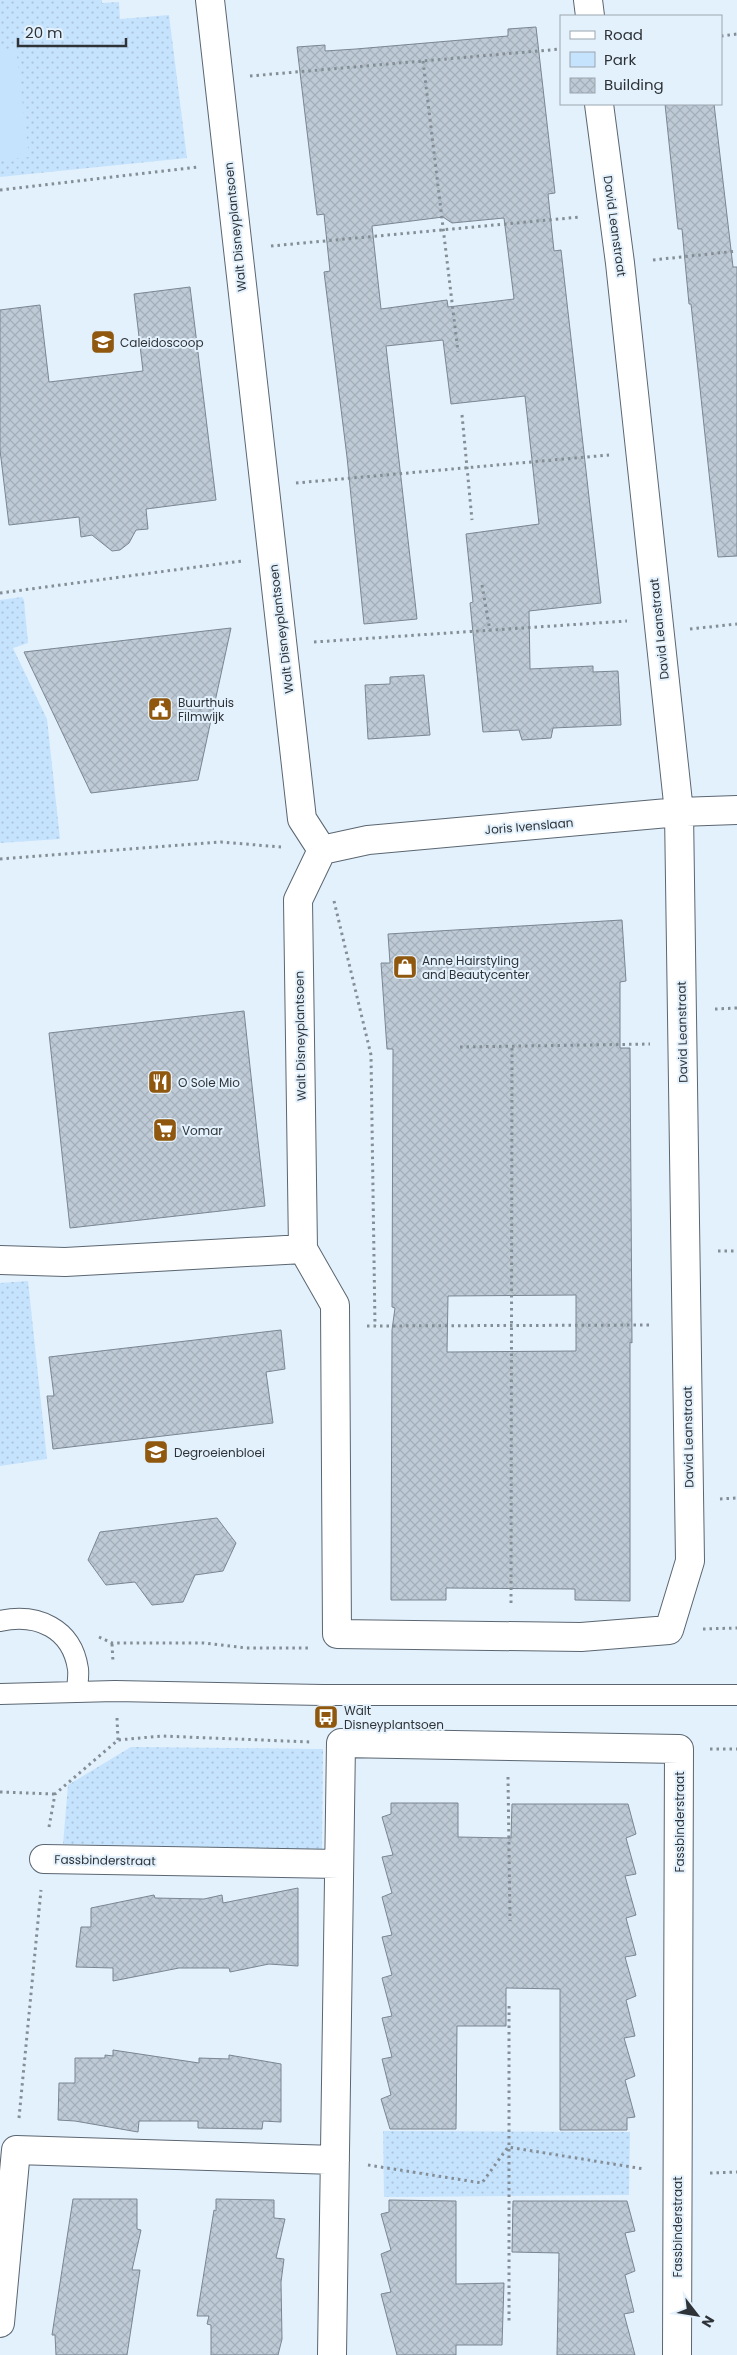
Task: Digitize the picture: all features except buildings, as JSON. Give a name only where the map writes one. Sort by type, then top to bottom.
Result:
[{"type":"street","name":"Walt Disneyplantsoen","points":[[210,0],[263,486],[302,819],[322,850],[298,900],[303,1249],[335,1305],[337,1634]]},
{"type":"street","points":[[588,0],[590,15]]},
{"type":"street","name":"David Leanstraat","points":[[337,1634],[582,1637],[669,1630],[690,1561],[679,812],[620,263],[612,214],[600,105]]},
{"type":"street","name":"Joris Ivenslaan","points":[[322,850],[368,840],[679,812],[737,810]]},
{"type":"street","points":[[0,1260],[65,1262],[303,1249]]},
{"type":"street","points":[[332,2355],[341,1743]]},
{"type":"street","name":"Fassbinderstraat","points":[[341,1743],[679,1749],[677,2355]]},
{"type":"street","name":"Fassbinderstraat","points":[[44,1859],[339,1864]]},
{"type":"street","points":[[0,2323],[16,2150],[335,2160]]},
{"type":"lane","points":[[0,1621],[18,1617],[39,1620],[58,1631],[72,1649],[78,1670],[77,1692]]},
{"type":"lane","points":[[0,1694],[114,1691],[323,1696],[737,1695]]},
{"type":"path","points":[[722,36],[737,34]]},
{"type":"path","points":[[218,78],[560,49]]},
{"type":"path","points":[[423,61],[458,352]]},
{"type":"path","points":[[0,190],[228,163]]},
{"type":"path","points":[[238,249],[612,214]]},
{"type":"path","points":[[620,263],[737,251]]},
{"type":"path","points":[[462,415],[472,520]]},
{"type":"path","points":[[263,486],[639,452]]},
{"type":"path","points":[[0,593],[272,557]]},
{"type":"path","points":[[482,585],[490,631]]},
{"type":"path","points":[[282,644],[490,631],[737,624]]},
{"type":"path","points":[[0,859],[222,842],[322,850],[371,1055],[375,1326]]},
{"type":"path","points":[[460,1047],[683,1044]]},
{"type":"path","points":[[511,1636],[512,1047]]},
{"type":"path","points":[[335,1326],[511,1324],[686,1326]]},
{"type":"path","points":[[96,1635],[112,1643],[204,1642],[246,1648],[320,1648],[337,1634]]},
{"type":"path","points":[[44,1859],[55,1794],[118,1740],[162,1736],[341,1743]]},
{"type":"path","points":[[508,1747],[510,1921]]},
{"type":"path","points":[[0,1792],[55,1794]]},
{"type":"path","name":"Fassbinderstraat","points":[[16,2150],[44,1859]]},
{"type":"path","points":[[509,2006],[510,2322]]},
{"type":"path","points":[[508,2146],[678,2175],[737,2172]]},
{"type":"path","points":[[335,2160],[482,2183],[508,2146]]},
{"type":"green space","points":[[0,0],[102,0],[102,3],[119,2],[120,19],[169,15],[187,158],[0,177]]},
{"type":"green space","points":[[16,48],[29,157],[0,160],[0,50]]},
{"type":"green space","points":[[22,597],[24,600],[28,643],[13,648],[47,719],[60,839],[0,843],[0,600]]},
{"type":"green space","points":[[28,1281],[47,1459],[0,1466],[0,1283]]},
{"type":"green space","points":[[131,1747],[323,1749],[322,1850],[63,1844],[68,1785]]},
{"type":"green space","points":[[383,2131],[630,2132],[629,2195],[384,2197]]},
{"type":"place","name":"Caleidoscoop","points":[[103,342]]},
{"type":"place","name":"Buurthuis Filmwijk","points":[[160,709]]},
{"type":"place","name":"Anne Hairstyling and Beautycenter","points":[[405,967]]},
{"type":"place","name":"O Sole Mio","points":[[160,1082]]},
{"type":"place","name":"Vomar","points":[[165,1130]]},
{"type":"place","name":"Degroeienbloei","points":[[156,1452]]},
{"type":"place","name":"Walt Disneyplantsoen","points":[[326,1717]]}]
